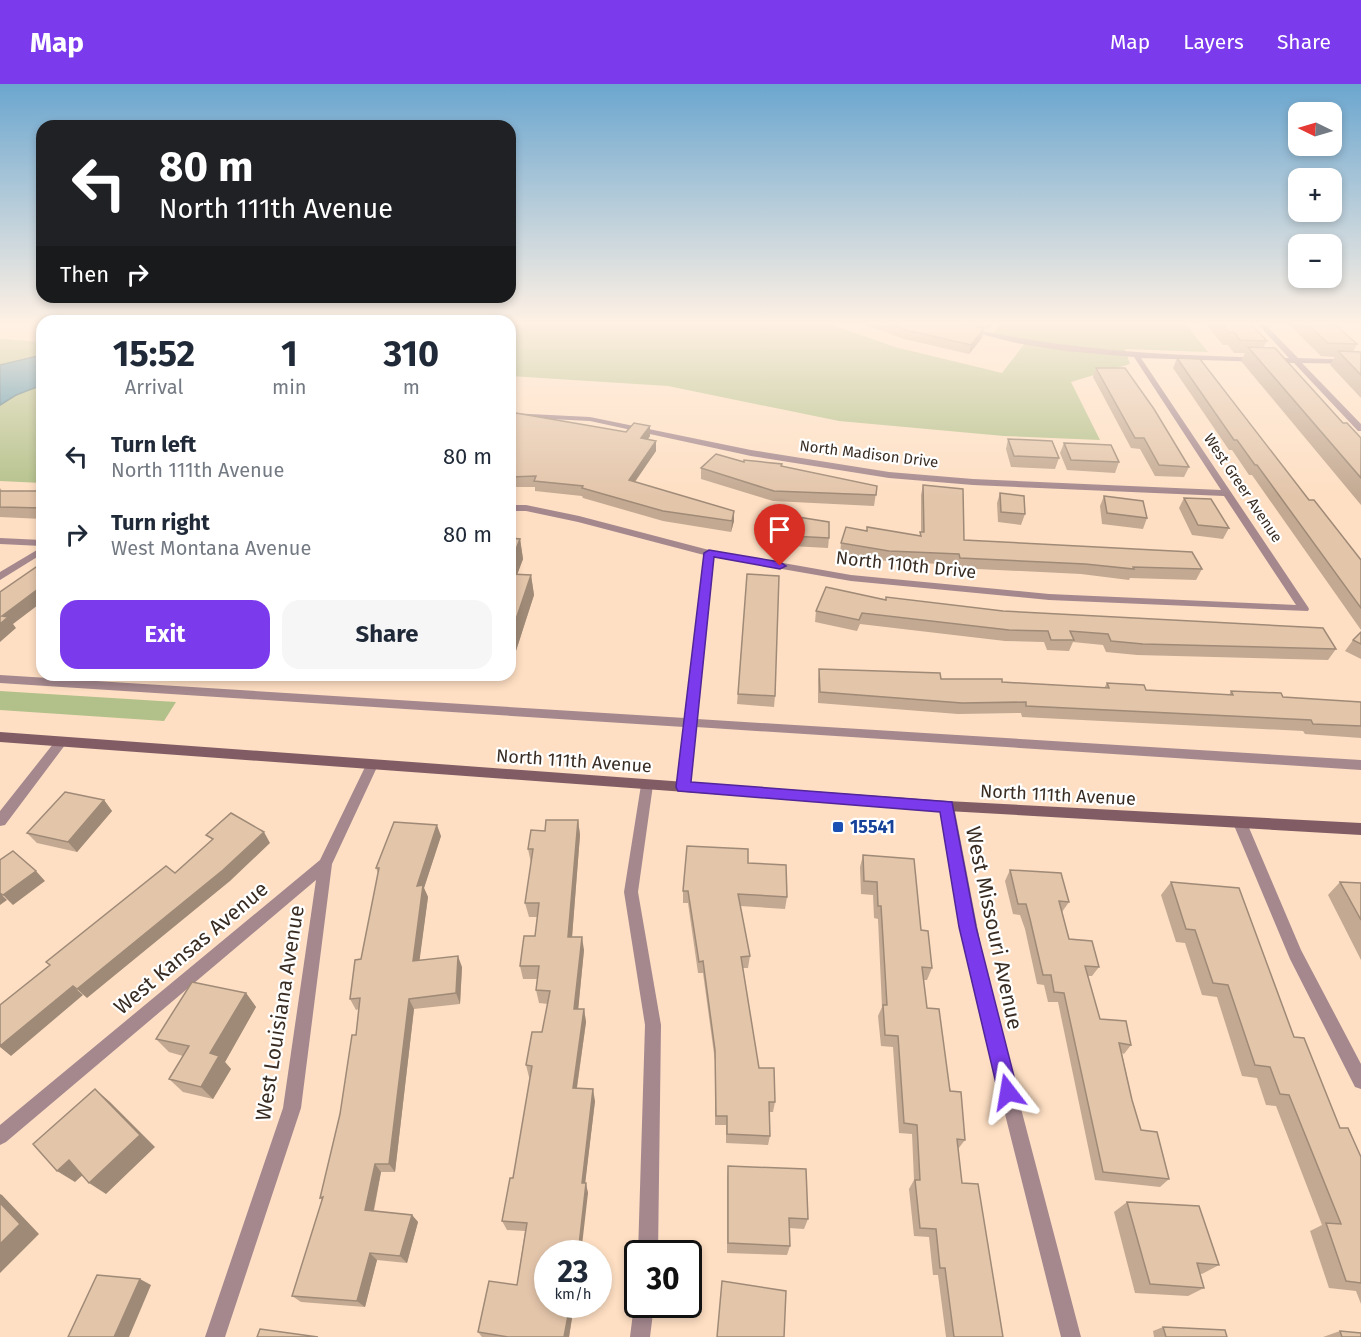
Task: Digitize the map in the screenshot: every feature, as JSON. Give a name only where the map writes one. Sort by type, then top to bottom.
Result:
[{"type":"street","name":"West Greer Avenue","points":[[1152,379],[1304,609]]},
{"type":"street","points":[[1314,379],[1361,429]]},
{"type":"street","name":"North Madison Drive","points":[[516,416],[590,419],[751,453],[889,475],[973,482],[1227,493]]},
{"type":"street","name":"North 110th Drive","points":[[516,508],[579,519],[709,553],[851,578],[1048,597],[1304,609]]},
{"type":"street","points":[[0,541],[36,543]]},
{"type":"street","points":[[683,787],[709,553]]},
{"type":"street","points":[[0,577],[36,554]]},
{"type":"street","points":[[0,679],[1361,765]]},
{"type":"street","points":[[107,686],[112,681]]},
{"type":"street","name":"North 111th Avenue","points":[[0,737],[947,806],[1361,829]]},
{"type":"street","points":[[0,821],[61,742]]},
{"type":"street","name":"West Kansas Avenue","points":[[0,1136],[325,864],[372,765]]},
{"type":"street","points":[[647,785],[631,892],[653,1025],[648,1240]]},
{"type":"street","name":"West Missouri Avenue","points":[[947,806],[980,983],[1071,1337]]},
{"type":"street","points":[[1240,823],[1286,936],[1359,1073]]},
{"type":"street","name":"West Louisiana Avenue","points":[[215,1337],[292,1108],[325,864]]},
{"type":"street","points":[[640,1337],[642,1318]]},
{"type":"green space","points":[[0,379],[36,379],[36,483],[0,481]]},
{"type":"green space","points":[[565,379],[1079,379],[1071,382],[1100,440],[1004,436],[839,421],[668,386]]},
{"type":"green space","points":[[0,691],[176,702],[164,721],[0,710]]},
{"type":"water","points":[[0,379],[36,379],[36,387],[16,395],[0,405]]},
{"type":"building","points":[[1102,379],[1133,379],[1189,467],[1159,465],[1144,438],[1135,438]]},
{"type":"building","points":[[1192,379],[1216,379],[1309,500],[1314,500],[1361,560],[1361,608],[1257,465],[1237,440],[1234,440]]},
{"type":"building","points":[[1276,379],[1304,379],[1343,423],[1347,423],[1361,438],[1361,478]]},
{"type":"building","points":[[516,413],[626,432],[634,423],[650,426],[641,438],[656,441],[629,480],[734,511],[732,521],[663,511],[582,488],[583,486],[534,481],[536,476],[516,477]]},
{"type":"building","points":[[1008,439],[1052,441],[1059,458],[1014,456]]},
{"type":"building","points":[[1064,443],[1111,445],[1119,462],[1071,460]]},
{"type":"building","points":[[716,454],[744,462],[744,460],[782,464],[781,466],[877,486],[876,495],[774,491],[701,468]]},
{"type":"building","points":[[923,485],[963,489],[964,540],[1192,552],[1202,569],[1133,567],[1134,569],[1085,564],[960,558],[959,554],[889,551],[841,543],[846,527],[867,531],[867,527],[921,536],[920,532],[924,532]]},
{"type":"building","points":[[0,491],[36,491],[36,508],[0,507]]},
{"type":"building","points":[[1000,493],[1024,496],[1025,514],[1001,512]]},
{"type":"building","points":[[1104,496],[1143,501],[1147,518],[1107,513]]},
{"type":"building","points":[[1184,498],[1211,499],[1229,528],[1198,525]]},
{"type":"building","points":[[798,517],[829,522],[829,538],[792,536]]},
{"type":"building","points":[[36,567],[36,590],[2,616],[8,617],[0,624],[0,592]]},
{"type":"building","points":[[516,574],[531,575],[516,619]]},
{"type":"building","points":[[747,574],[779,576],[775,696],[738,694]]},
{"type":"building","points":[[826,587],[886,600],[886,597],[1003,611],[1323,628],[1336,649],[1143,644],[1111,641],[1108,634],[1070,631],[1074,640],[1051,640],[1048,631],[1009,630],[862,613],[859,620],[816,611]]},
{"type":"building","points":[[1361,632],[1361,644],[1353,640]]},
{"type":"building","points":[[819,669],[940,673],[941,679],[1002,679],[1002,682],[1109,688],[1107,683],[1144,685],[1146,690],[1233,695],[1231,691],[1281,693],[1283,697],[1361,702],[1361,726],[1313,724],[1311,720],[1026,706],[1026,702],[962,703],[820,692]]},
{"type":"building","points":[[65,792],[104,800],[68,842],[27,833]]},
{"type":"building","points":[[231,813],[264,832],[223,870],[77,989],[73,986],[0,1046],[0,1005],[50,965],[46,962],[166,866],[175,873],[213,839],[206,835]]},
{"type":"building","points":[[546,820],[578,820],[568,937],[582,937],[574,1009],[584,1009],[573,1088],[593,1089],[582,1183],[586,1183],[580,1240],[534,1240],[534,1318],[568,1318],[564,1337],[508,1337],[478,1332],[489,1281],[517,1285],[527,1223],[502,1221],[510,1178],[513,1178],[532,1066],[526,1065],[532,1032],[542,1032],[550,991],[536,990],[539,966],[520,966],[524,936],[535,936],[539,903],[525,903],[533,849],[528,849],[531,830],[545,831]]},
{"type":"building","points":[[394,822],[437,825],[417,886],[423,885],[413,961],[458,956],[456,993],[409,999],[389,1164],[375,1164],[365,1210],[412,1215],[400,1256],[370,1253],[357,1301],[292,1296],[323,1197],[320,1198],[340,1114],[352,1035],[356,1035],[360,998],[350,999],[355,960],[361,959],[379,868],[376,868]]},
{"type":"building","points":[[687,846],[748,849],[748,863],[786,865],[787,897],[738,894],[750,956],[741,957],[759,1068],[774,1068],[775,1102],[769,1102],[770,1136],[727,1134],[727,1116],[716,1116],[715,1050],[703,961],[699,962],[688,891],[683,891]]},
{"type":"building","points":[[13,851],[36,871],[3,895],[0,893],[0,860]]},
{"type":"building","points":[[863,855],[914,859],[921,930],[928,931],[932,968],[922,967],[927,1008],[939,1009],[950,1091],[961,1092],[965,1140],[957,1139],[962,1183],[978,1184],[1003,1337],[954,1337],[945,1268],[940,1268],[936,1229],[920,1228],[915,1180],[920,1180],[917,1125],[904,1123],[898,1036],[885,1035],[883,1005],[887,1005],[881,906],[878,906],[877,882],[864,881]]},
{"type":"building","points":[[1010,870],[1061,873],[1069,902],[1059,901],[1069,939],[1092,941],[1099,967],[1085,966],[1100,1019],[1126,1021],[1131,1045],[1119,1043],[1132,1100],[1141,1130],[1157,1132],[1169,1179],[1103,1172],[1064,993],[1054,992],[1051,975],[1043,975],[1026,904],[1018,904]]},
{"type":"building","points":[[1171,882],[1239,888],[1294,1037],[1304,1038],[1340,1128],[1348,1128],[1361,1157],[1361,1283],[1346,1281],[1326,1223],[1341,1224],[1289,1095],[1280,1094],[1270,1067],[1255,1065],[1228,985],[1213,983],[1195,930],[1186,929]]},
{"type":"building","points":[[1340,882],[1361,883],[1361,920]]},
{"type":"building","points":[[192,982],[246,993],[210,1053],[219,1056],[201,1087],[169,1079],[189,1046],[156,1039]]},
{"type":"building","points":[[95,1089],[140,1135],[89,1183],[69,1160],[57,1171],[33,1144]]},
{"type":"building","points":[[728,1166],[806,1169],[808,1219],[789,1218],[790,1246],[728,1243]]},
{"type":"building","points":[[1127,1202],[1199,1206],[1219,1265],[1197,1263],[1204,1288],[1150,1284]]},
{"type":"building","points":[[0,1203],[20,1224],[0,1244]]},
{"type":"building","points":[[97,1275],[140,1279],[114,1337],[68,1337]]},
{"type":"building","points":[[722,1281],[786,1291],[784,1337],[717,1337]]},
{"type":"building","points":[[1163,1327],[1225,1330],[1227,1337],[1166,1337]]},
{"type":"building","points":[[260,1329],[318,1337],[257,1337]]},
{"type":"building","points":[[1340,1331],[1361,1333],[1361,1337],[1342,1337]]},
{"type":"place","name":"15541","points":[[838,827]]},
{"type":"route","points":[[780,566],[709,553],[683,787],[947,806],[967,927],[1008,1092]]}]
